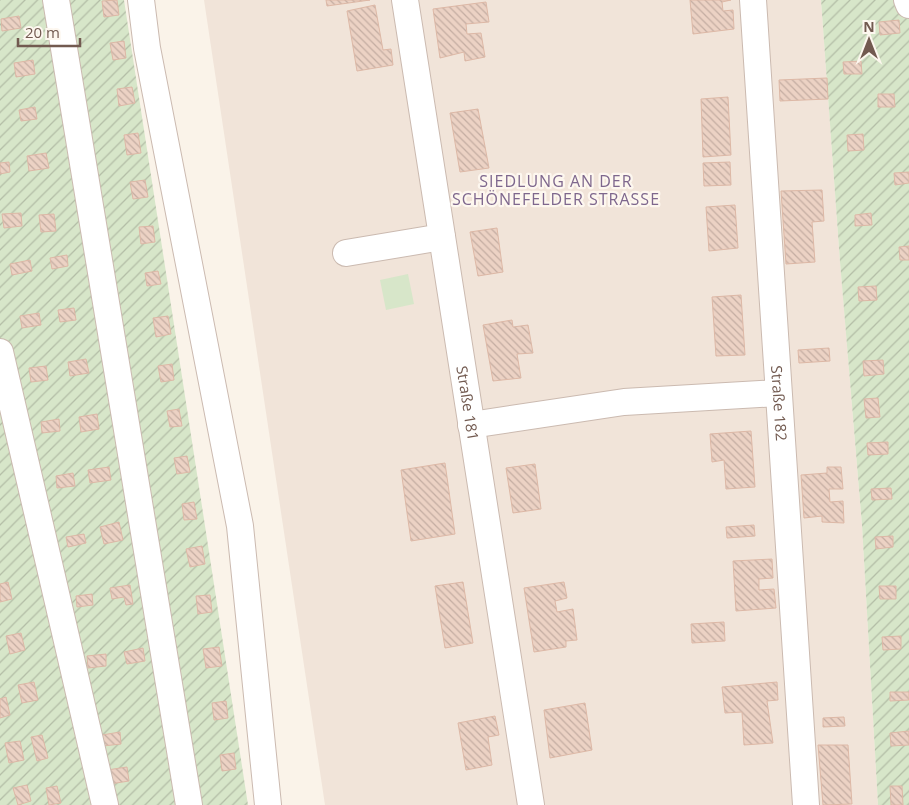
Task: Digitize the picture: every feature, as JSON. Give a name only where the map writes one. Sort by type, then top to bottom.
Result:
[{"type":"lane","points":[[56,0],[190,805]]},
{"type":"lane","points":[[141,0],[149,57],[240,526],[268,805]]},
{"type":"lane","name":"Straße 181","points":[[405,0],[531,805]]},
{"type":"lane","name":"Straße 182","points":[[753,0],[806,805]]},
{"type":"lane","points":[[907,0],[909,5]]},
{"type":"lane","points":[[346,253],[442,237]]},
{"type":"lane","points":[[0,352],[105,805]]},
{"type":"lane","points":[[471,425],[624,402],[778,393]]},
{"type":"shaded area","points":[[204,0],[821,0],[862,525],[878,805],[325,805]]},
{"type":"green space","points":[[0,0],[124,0],[248,805],[0,805]]},
{"type":"green space","points":[[821,0],[909,0],[909,805],[878,805],[862,525]]},
{"type":"green space","points":[[408,274],[414,304],[386,310],[380,280]]},
{"type":"building","points":[[117,0],[119,15],[104,17],[102,1]]},
{"type":"building","points":[[326,0],[370,0],[327,6]]},
{"type":"building","points":[[690,0],[731,0],[722,2],[723,11],[733,10],[734,29],[693,34]]},
{"type":"building","points":[[486,2],[489,22],[466,24],[467,34],[481,33],[485,57],[465,61],[464,52],[440,58],[433,9]]},
{"type":"building","points":[[375,5],[383,50],[391,49],[393,65],[357,71],[347,11]]},
{"type":"building","points":[[19,16],[21,28],[2,31],[1,19]]},
{"type":"building","points":[[899,20],[900,33],[880,35],[879,22]]},
{"type":"building","points":[[124,41],[126,58],[113,60],[110,43]]},
{"type":"building","points":[[33,60],[35,74],[16,77],[14,63]]},
{"type":"building","points":[[861,61],[862,74],[844,74],[843,62]]},
{"type":"building","points":[[827,78],[828,99],[780,101],[779,80]]},
{"type":"building","points":[[132,87],[135,103],[119,106],[117,89]]},
{"type":"building","points":[[878,94],[894,94],[895,107],[878,107]]},
{"type":"building","points":[[728,97],[731,155],[703,157],[701,99]]},
{"type":"building","points":[[35,107],[37,119],[21,121],[19,110]]},
{"type":"building","points":[[478,109],[489,168],[460,172],[450,113]]},
{"type":"building","points":[[138,133],[141,153],[127,155],[124,135]]},
{"type":"building","points":[[863,134],[864,150],[848,151],[847,135]]},
{"type":"building","points":[[46,153],[49,168],[29,171],[27,156]]},
{"type":"building","points":[[9,162],[10,172],[0,174],[0,163]]},
{"type":"building","points":[[730,162],[731,185],[704,186],[703,163]]},
{"type":"building","points":[[909,172],[909,183],[895,185],[894,173]]},
{"type":"building","points":[[145,180],[148,197],[133,199],[130,182]]},
{"type":"building","points":[[822,190],[824,221],[812,222],[815,262],[786,264],[781,191]]},
{"type":"building","points":[[735,205],[738,248],[709,251],[706,207]]},
{"type":"building","points":[[21,213],[22,226],[4,228],[2,214]]},
{"type":"building","points":[[871,213],[872,225],[855,226],[855,215]]},
{"type":"building","points":[[54,214],[56,231],[41,232],[39,215]]},
{"type":"building","points":[[153,226],[155,242],[141,244],[139,227]]},
{"type":"building","points":[[497,228],[503,272],[478,276],[470,232]]},
{"type":"building","points":[[909,246],[909,260],[900,260],[899,247]]},
{"type":"building","points":[[67,255],[68,266],[52,269],[50,258]]},
{"type":"building","points":[[30,260],[32,271],[12,275],[10,264]]},
{"type":"building","points":[[158,271],[161,284],[147,286],[145,273]]},
{"type":"building","points":[[876,286],[877,300],[859,301],[858,287]]},
{"type":"building","points":[[741,295],[745,355],[716,356],[712,297]]},
{"type":"building","points":[[74,308],[76,320],[60,322],[58,310]]},
{"type":"building","points":[[39,313],[41,325],[22,328],[20,316]]},
{"type":"building","points":[[168,316],[171,334],[156,337],[153,318]]},
{"type":"building","points":[[512,320],[513,327],[528,325],[533,353],[517,354],[521,378],[493,381],[483,325]]},
{"type":"building","points":[[829,348],[830,361],[799,363],[798,350]]},
{"type":"building","points":[[86,359],[89,373],[70,376],[68,362]]},
{"type":"building","points":[[883,360],[884,374],[864,376],[863,361]]},
{"type":"building","points":[[172,364],[174,380],[161,382],[158,366]]},
{"type":"building","points":[[46,366],[48,380],[31,382],[29,368]]},
{"type":"building","points":[[878,398],[880,417],[866,418],[864,399]]},
{"type":"building","points":[[179,409],[182,426],[170,427],[167,411]]},
{"type":"building","points":[[97,414],[99,429],[81,432],[79,417]]},
{"type":"building","points":[[59,419],[60,431],[42,433],[41,422]]},
{"type":"building","points":[[751,431],[755,487],[726,489],[724,460],[712,462],[710,434]]},
{"type":"building","points":[[888,442],[888,454],[868,455],[867,443]]},
{"type":"building","points":[[187,456],[190,472],[177,474],[174,458]]},
{"type":"building","points":[[445,463],[455,534],[411,541],[401,470]]},
{"type":"building","points":[[535,464],[541,509],[513,513],[506,468]]},
{"type":"building","points":[[109,467],[111,480],[90,483],[88,470]]},
{"type":"building","points":[[827,467],[841,467],[843,489],[829,489],[830,502],[843,501],[844,523],[822,522],[822,516],[804,518],[801,475],[827,473]]},
{"type":"building","points":[[73,473],[75,486],[57,488],[56,476]]},
{"type":"building","points":[[891,488],[892,499],[872,500],[871,489]]},
{"type":"building","points":[[194,502],[197,519],[184,520],[182,504]]},
{"type":"building","points":[[119,522],[123,540],[104,544],[100,527]]},
{"type":"building","points":[[754,525],[755,536],[727,538],[726,527]]},
{"type":"building","points":[[84,534],[86,543],[68,547],[66,537]]},
{"type":"building","points":[[893,536],[893,547],[876,549],[875,537]]},
{"type":"building","points":[[202,546],[205,564],[190,567],[186,549]]},
{"type":"building","points":[[772,559],[773,578],[759,579],[759,590],[774,589],[776,608],[736,611],[733,561]]},
{"type":"building","points":[[8,582],[12,599],[0,602],[0,584]]},
{"type":"building","points":[[463,582],[473,643],[445,648],[435,586]]},
{"type":"building","points":[[564,582],[567,598],[555,601],[557,612],[573,609],[577,640],[566,641],[566,647],[534,652],[524,588]]},
{"type":"building","points":[[130,585],[133,604],[126,605],[124,597],[112,599],[110,588]]},
{"type":"building","points":[[879,586],[896,586],[896,599],[880,599]]},
{"type":"building","points":[[92,594],[93,605],[77,607],[76,596]]},
{"type":"building","points":[[210,595],[212,612],[198,614],[196,596]]},
{"type":"building","points":[[724,622],[725,641],[692,643],[691,624]]},
{"type":"building","points":[[21,633],[25,650],[10,654],[6,636]]},
{"type":"building","points":[[901,636],[901,649],[883,650],[882,637]]},
{"type":"building","points":[[219,647],[222,666],[206,668],[203,649]]},
{"type":"building","points":[[143,648],[145,661],[127,664],[124,652]]},
{"type":"building","points":[[106,654],[106,666],[88,668],[87,656]]},
{"type":"building","points":[[34,682],[38,700],[22,703],[18,685]]},
{"type":"building","points":[[777,682],[778,700],[767,701],[773,743],[744,745],[742,712],[725,713],[722,687]]},
{"type":"building","points":[[890,692],[909,692],[909,700],[890,701]]},
{"type":"building","points":[[6,697],[10,715],[0,718],[0,699]]},
{"type":"building","points":[[226,701],[228,718],[214,720],[212,703]]},
{"type":"building","points":[[585,703],[592,750],[550,758],[544,710]]},
{"type":"building","points":[[495,716],[499,735],[488,737],[492,765],[466,770],[458,723]]},
{"type":"building","points":[[844,717],[845,726],[823,727],[823,718]]},
{"type":"building","points":[[909,731],[909,745],[891,746],[890,733]]},
{"type":"building","points":[[120,732],[121,744],[103,746],[102,735]]},
{"type":"building","points":[[42,735],[48,758],[37,761],[31,737]]},
{"type":"building","points":[[20,741],[24,760],[9,763],[5,743]]},
{"type":"building","points":[[818,745],[848,745],[852,804],[823,805]]},
{"type":"building","points":[[234,753],[236,769],[222,771],[220,755]]},
{"type":"building","points":[[127,767],[129,781],[110,784],[107,770]]},
{"type":"building","points":[[27,785],[31,801],[18,805],[13,788]]},
{"type":"building","points":[[57,786],[61,803],[49,805],[46,788]]},
{"type":"building","points":[[890,786],[902,786],[903,805],[891,805]]},
{"type":"district","name":"SIEDLUNG AN DER SCHÖNEFELDER STRASSE","points":[[556,190]]}]
